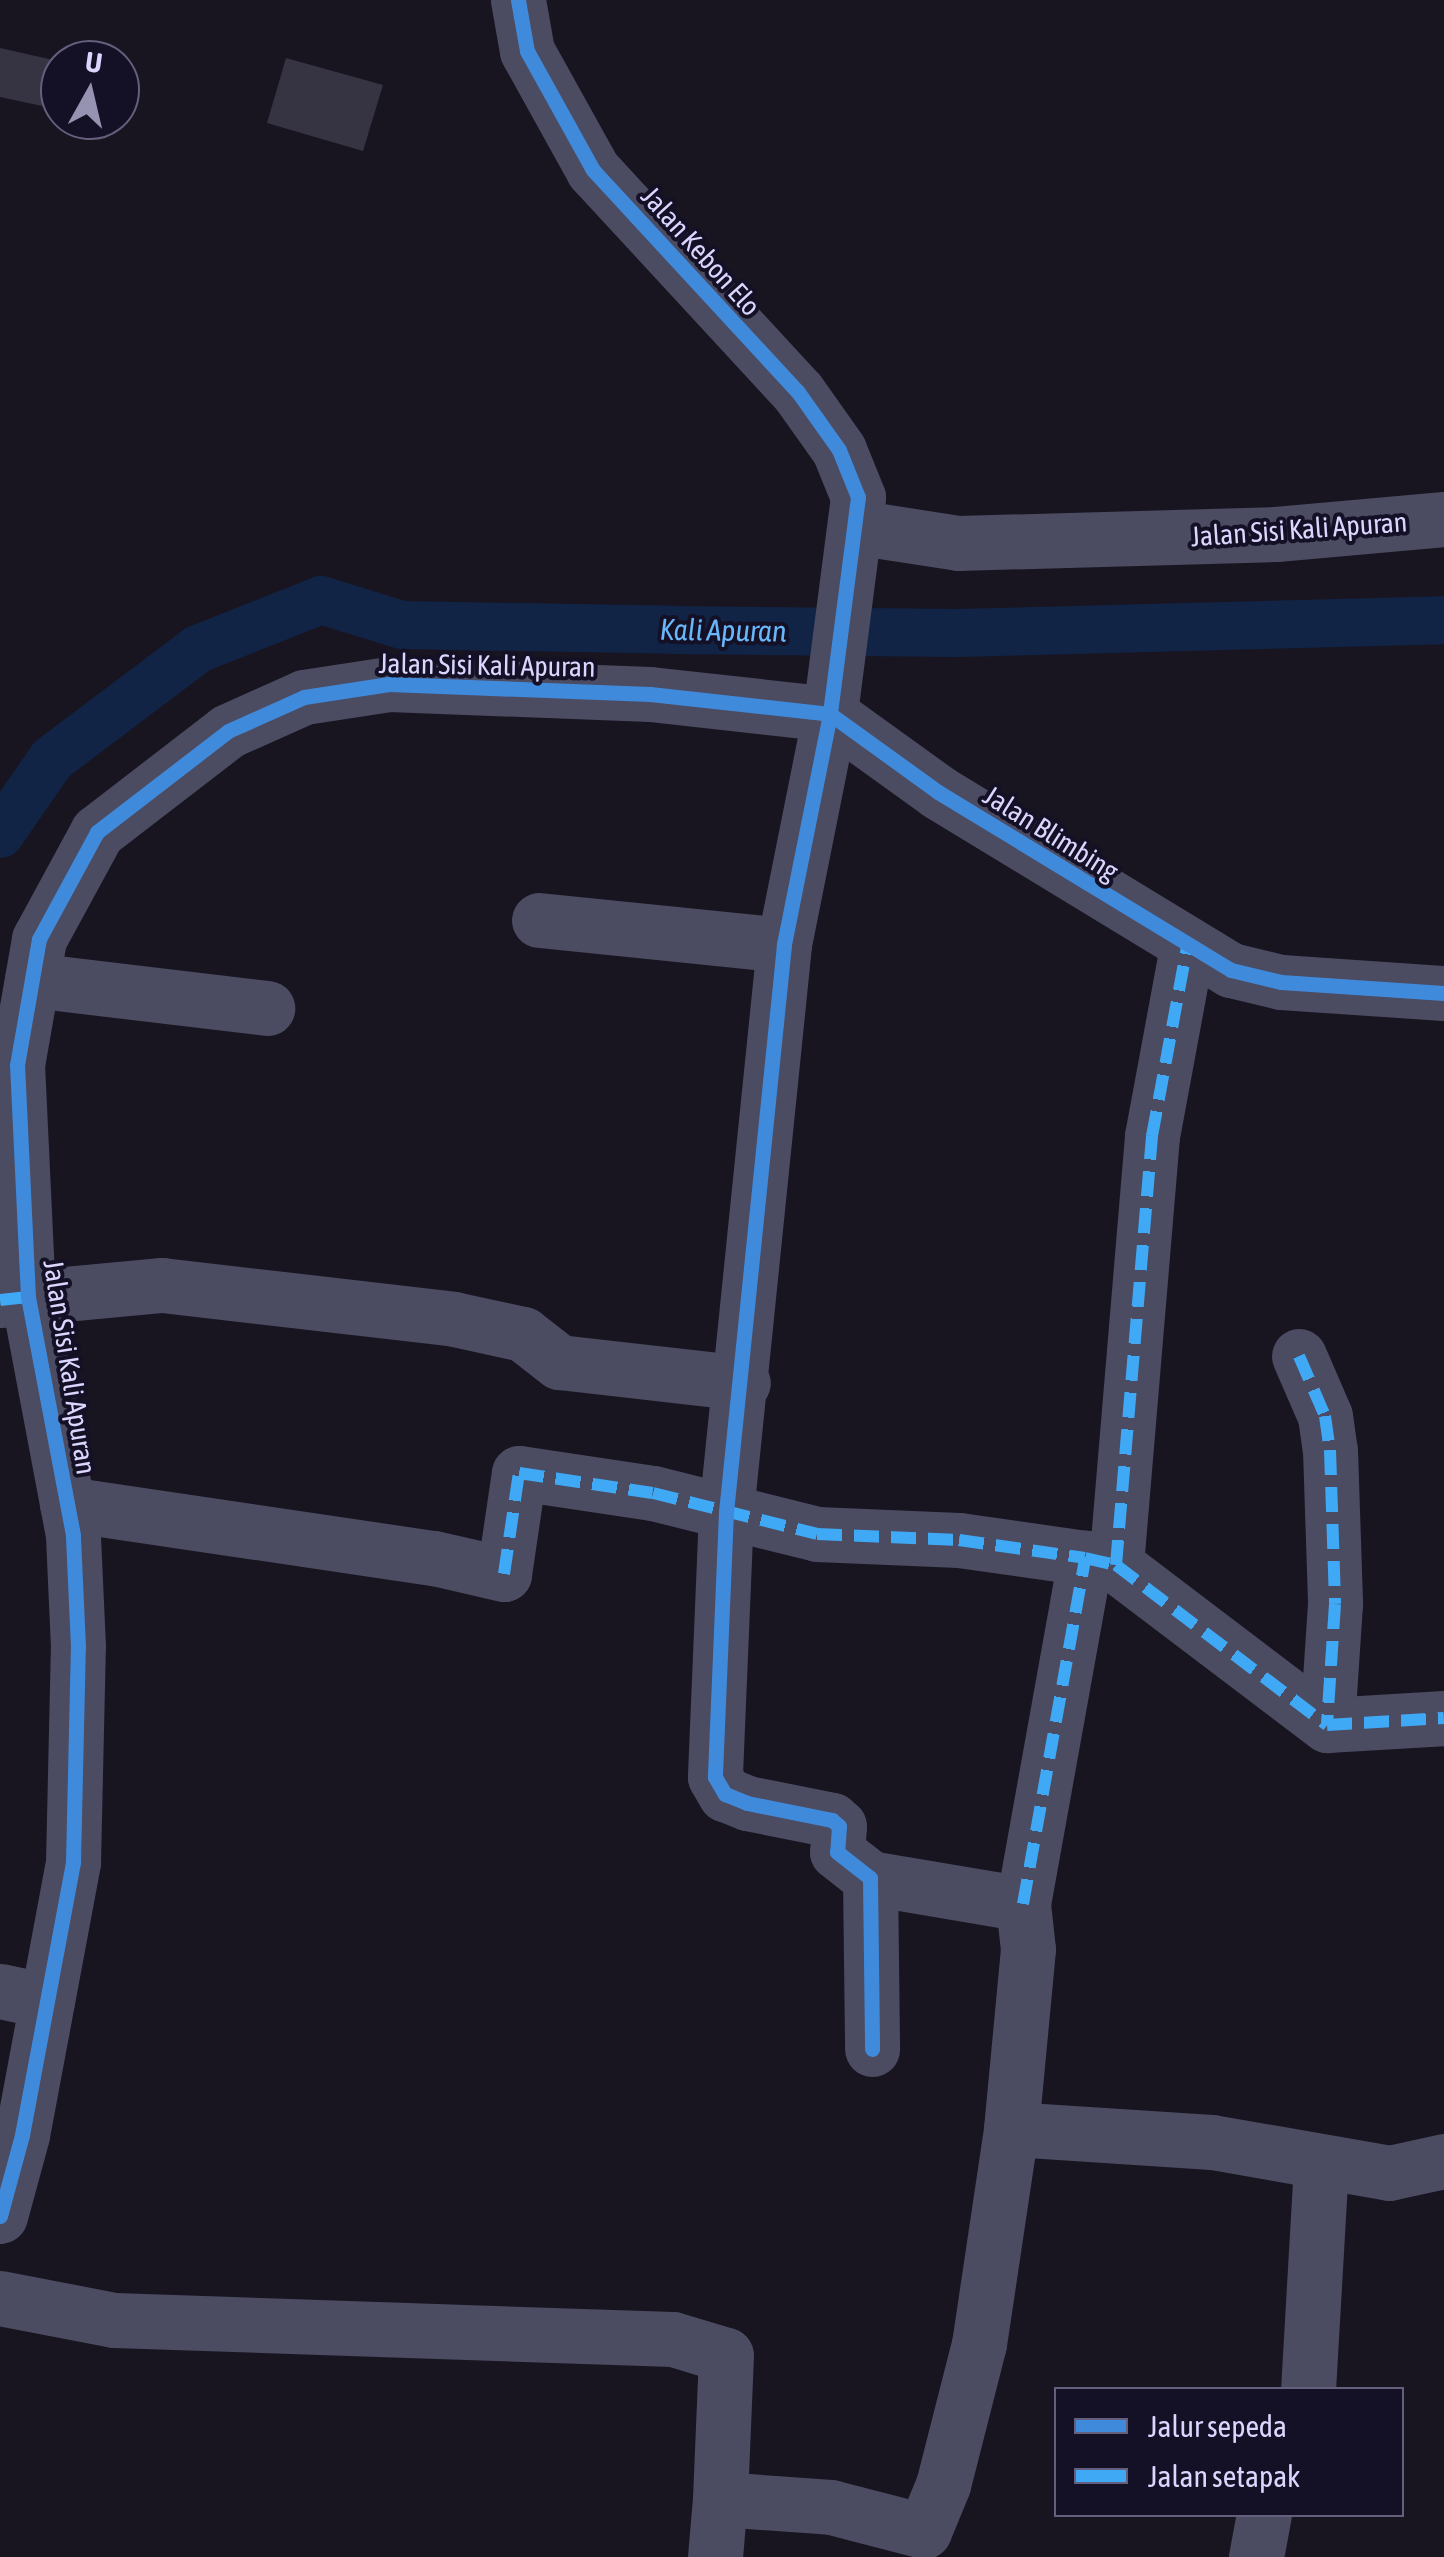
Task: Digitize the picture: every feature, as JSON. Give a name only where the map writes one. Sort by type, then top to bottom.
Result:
[{"type":"street","name":"Jalan Kebon Elo","points":[[518,0],[527,51],[594,170],[798,392],[850,472],[858,497],[853,548]]},
{"type":"street","name":"Jalan Sisi Kali Apuran","points":[[853,548],[1276,534],[1444,519]]},
{"type":"street","points":[[853,548],[831,698],[784,945],[743,1383],[726,1512],[716,1777],[724,1794],[747,1803],[832,1820],[839,1826],[838,1852],[870,1878],[1023,1904]]},
{"type":"street","name":"Jalan Sisi Kali Apuran","points":[[0,2216],[24,1996],[73,1862],[78,1647],[67,1504],[15,1299],[17,1066],[39,939],[97,832],[228,732],[304,697],[389,684],[831,698]]},
{"type":"street","name":"Jalan Blimbing","points":[[831,698],[938,792],[1187,947],[1231,970],[1281,982],[1444,993]]},
{"type":"street","points":[[539,920],[784,945]]},
{"type":"street","points":[[720,2499],[831,2507],[924,2531],[943,2485],[979,2344],[1011,2129],[1028,1948],[1023,1904],[1100,1561],[1152,1136],[1187,947]]},
{"type":"street","points":[[32,980],[267,1008]]},
{"type":"street","points":[[15,1299],[162,1285],[454,1319],[523,1334],[559,1362],[743,1383]]},
{"type":"street","points":[[1299,1356],[1325,1416],[1330,1450],[1335,1604],[1326,1725]]},
{"type":"street","points":[[67,1504],[434,1558],[504,1574],[519,1473],[726,1512],[816,1534],[959,1540],[1100,1561],[1326,1725],[1444,1718]]},
{"type":"street","points":[[870,1878],[872,2049]]},
{"type":"street","points":[[1011,2129],[1212,2142],[1321,2166],[1388,2172],[1444,2161]]},
{"type":"street","points":[[1308,2387],[1321,2166]]},
{"type":"street","points":[[0,2298],[114,2320],[674,2340],[726,2355],[715,2557]]},
{"type":"street","points":[[1256,2557],[1263,2517]]},
{"type":"building","points":[[0,48],[40,57],[40,106],[0,97]]},
{"type":"building","points":[[286,58],[383,85],[363,151],[267,123]]},
{"type":"waterway","name":"Kali Apuran","points":[[0,834],[52,759],[198,649],[321,600],[402,625],[675,630],[957,633],[1444,620]]},
{"type":"marked path","points":[[1116,1565],[1152,1136],[1187,947]]},
{"type":"marked path","points":[[0,1300],[28,1297]]},
{"type":"marked path","points":[[1299,1356],[1325,1416],[1330,1450],[1335,1604],[1327,1725]]},
{"type":"marked path","points":[[504,1574],[519,1473],[653,1493],[817,1534],[959,1540],[1085,1558],[1116,1565],[1327,1725],[1444,1718]]},
{"type":"marked path","points":[[1023,1904],[1085,1558]]},
{"type":"cycle path","points":[[518,0],[527,51],[593,170],[798,392],[839,450],[858,497],[830,714],[784,945],[726,1512],[715,1777],[725,1794],[747,1803],[832,1820],[839,1826],[837,1852],[870,1878],[872,2049]]},
{"type":"cycle path","points":[[0,2216],[22,2135],[73,1862],[78,1647],[73,1535],[28,1297],[17,1065],[39,939],[97,832],[228,731],[304,697],[389,684],[650,694],[830,714],[938,792],[1231,970],[1281,982],[1444,993]]}]
